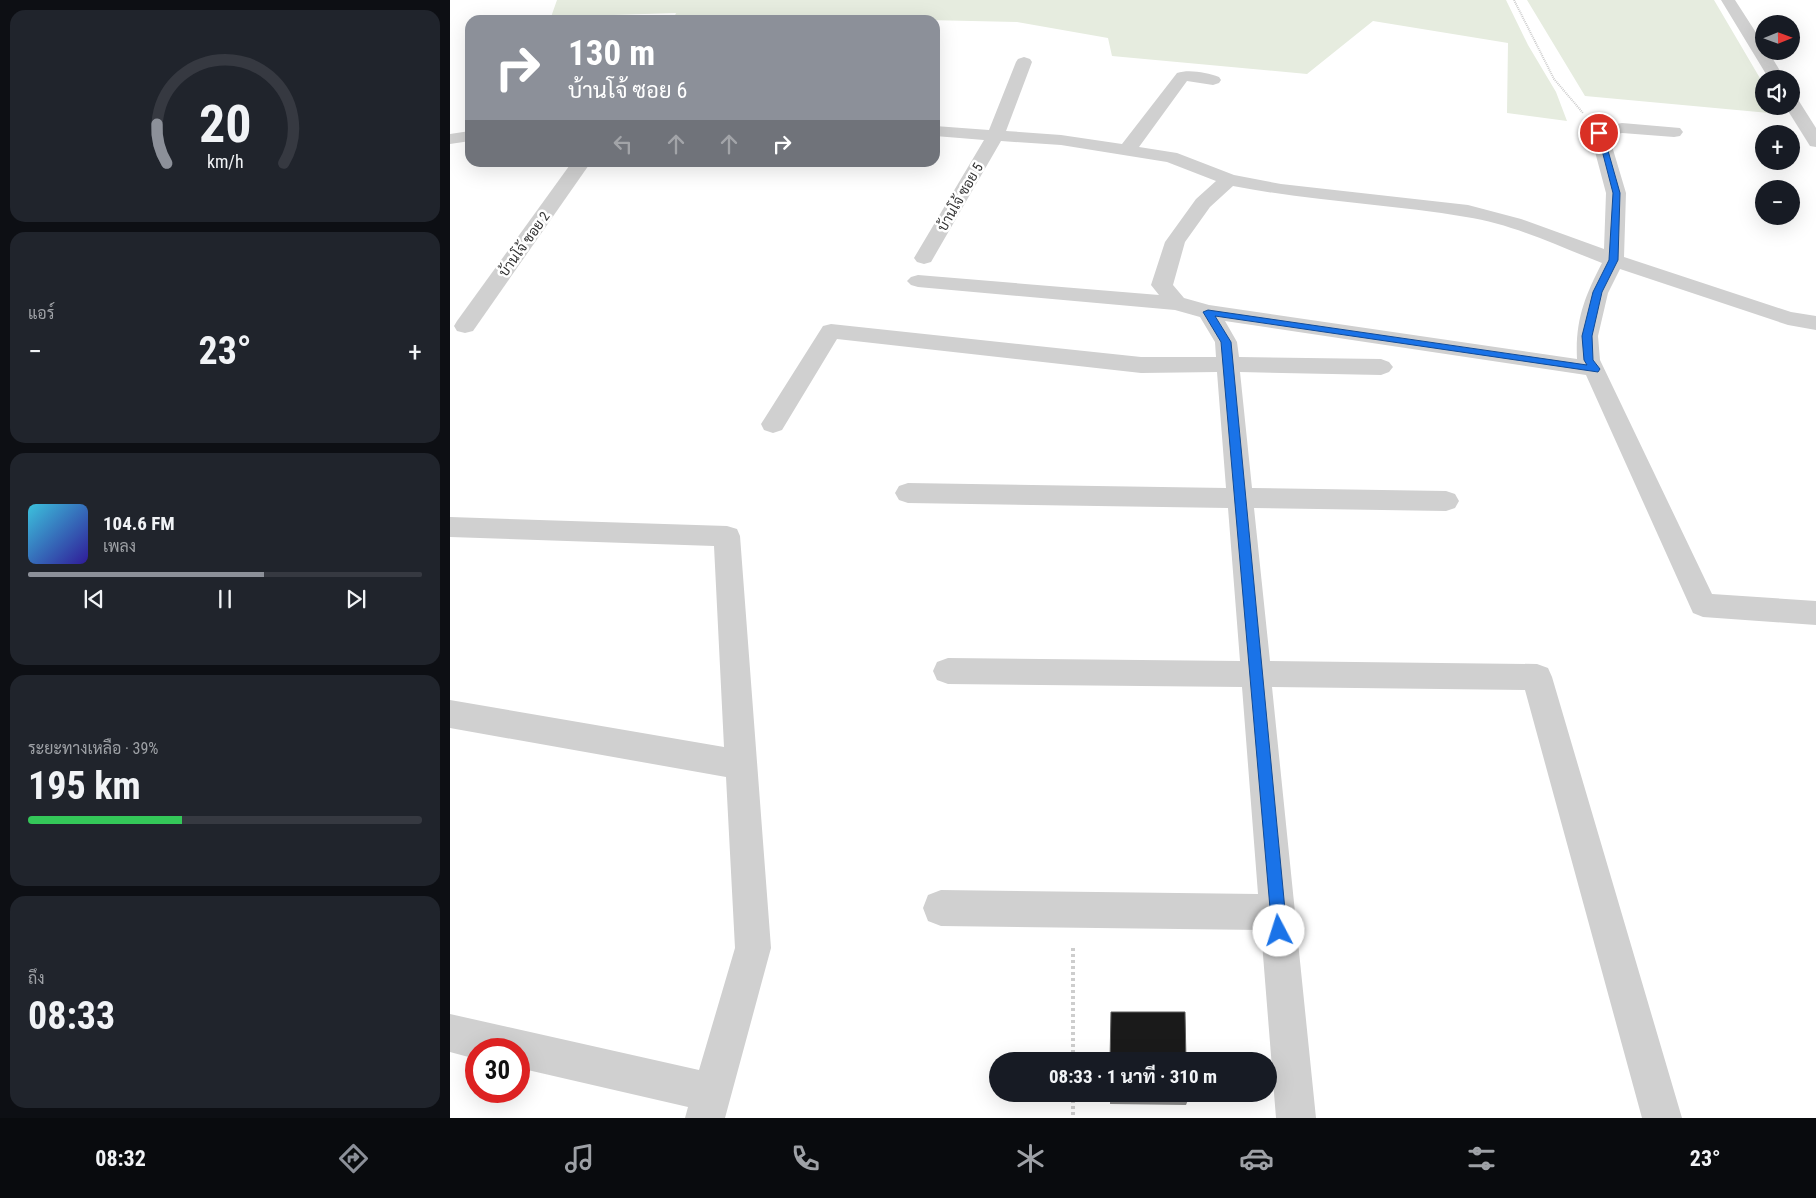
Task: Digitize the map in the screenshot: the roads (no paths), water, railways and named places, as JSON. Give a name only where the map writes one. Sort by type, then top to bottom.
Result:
[{"type":"street","points":[[1728,0],[1771,70]]},
{"type":"street","name":"บ้านโจ้ ซอย 5","points":[[924,258],[996,135],[1024,62]]},
{"type":"street","points":[[1127,150],[1183,76],[1213,80]]},
{"type":"street","points":[[1799,115],[1816,142]]},
{"type":"street","points":[[1674,132],[1622,128],[1599,133],[1616,193],[1614,260],[1597,292],[1587,336],[1589,360],[1595,369],[1703,605],[1816,613]]},
{"type":"street","points":[[940,131],[1061,140],[1171,156],[1229,180],[1281,190],[1468,211],[1514,223],[1614,260],[1788,318],[1816,323]]},
{"type":"street","points":[[450,139],[465,137]]},
{"type":"street","name":"บ้านโจ้ ซอย 2","points":[[465,326],[578,167]]},
{"type":"street","points":[[1176,303],[1162,285],[1175,242],[1203,203],[1229,180]]},
{"type":"street","points":[[918,281],[1176,303],[1208,312],[1595,369]]},
{"type":"street","points":[[1208,312],[1226,342],[1296,1118]]},
{"type":"street","points":[[773,424],[831,331],[1141,365],[1228,364],[1381,367]]},
{"type":"street","points":[[908,493],[1446,501]]},
{"type":"street","points":[[450,527],[727,536],[753,948],[709,1106],[530,1053]]},
{"type":"street","points":[[948,671],[1537,677],[1662,1118]]},
{"type":"street","points":[[450,714],[742,765]]},
{"type":"street","points":[[941,908],[1278,912]]},
{"type":"street","points":[[450,1034],[468,1038]]}]
